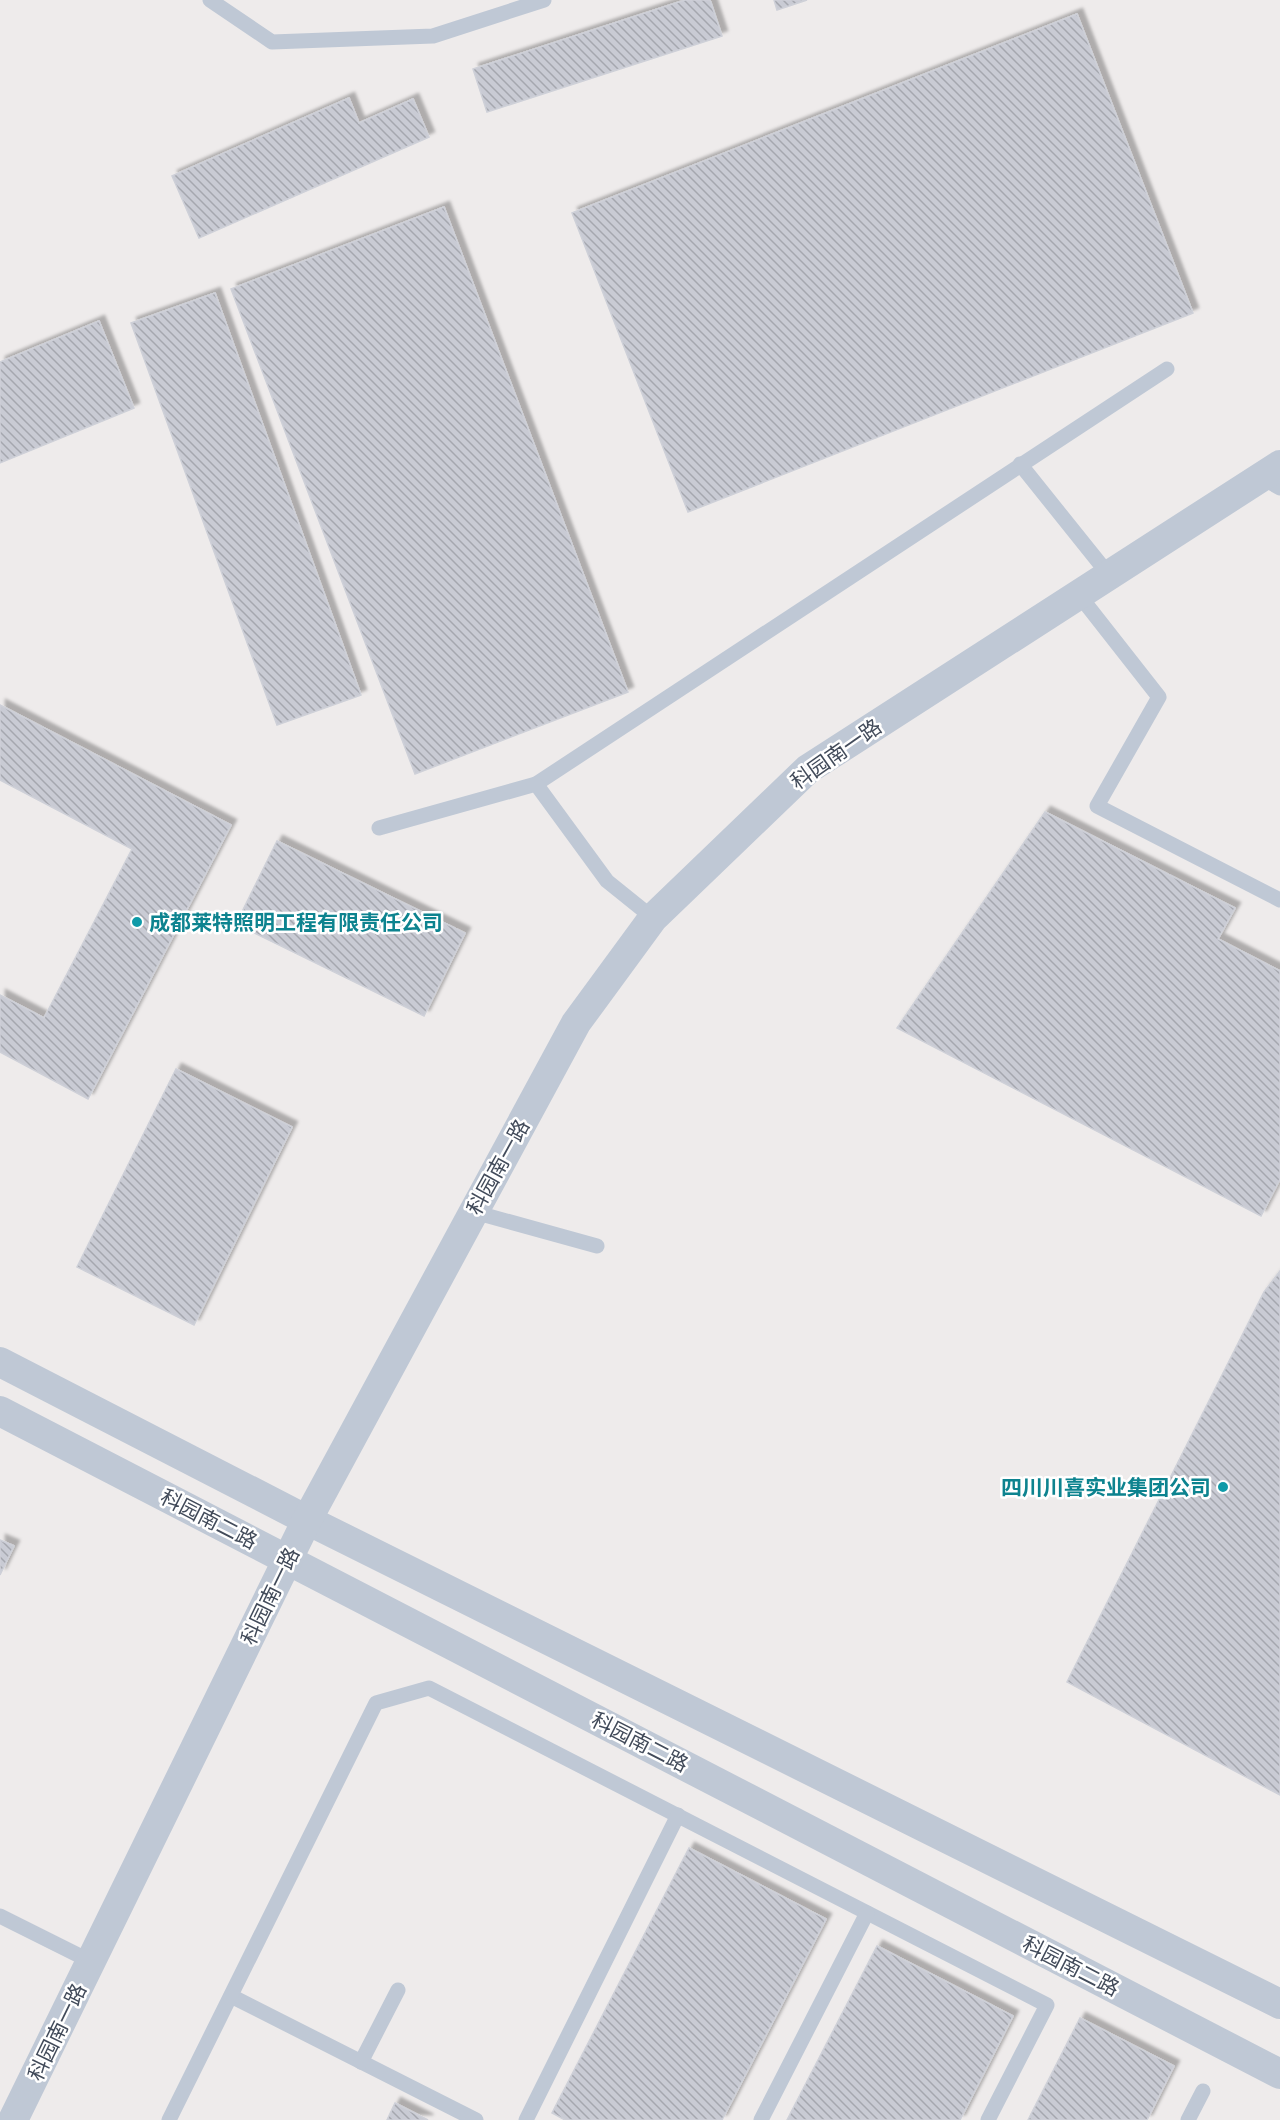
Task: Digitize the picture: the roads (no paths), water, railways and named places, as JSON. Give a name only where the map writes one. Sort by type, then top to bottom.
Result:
[{"type":"street","name":"科园南一路","points":[[13,2120],[307,1520],[576,1023],[653,918],[808,769],[1109,575],[1274,477]]},
{"type":"street","points":[[0,1362],[307,1520],[1280,2004]]},
{"type":"street","name":"科园南二路","points":[[0,1411],[1280,2074]]},
{"type":"lane","points":[[210,0],[272,42],[433,36],[544,0]]},
{"type":"lane","points":[[379,828],[536,784],[1167,369]]},
{"type":"lane","points":[[1020,464],[1109,575]]},
{"type":"lane","points":[[1079,595],[1160,697],[1097,806],[1280,900]]},
{"type":"lane","points":[[536,784],[607,881],[653,918]]},
{"type":"lane","points":[[474,1212],[597,1246]]},
{"type":"lane","points":[[174,2118],[231,1996],[376,1703],[429,1688],[1047,2005],[988,2120]]},
{"type":"lane","points":[[526,2120],[678,1815]]},
{"type":"lane","points":[[761,2120],[867,1913]]},
{"type":"lane","points":[[0,1916],[92,1962]]},
{"type":"lane","points":[[361,2062],[398,1990]]},
{"type":"lane","points":[[231,1996],[476,2120]]},
{"type":"lane","points":[[1188,2120],[1203,2091]]},
{"type":"place","name":"成都莱特照明工程有限责任公司","points":[[137,922]]},
{"type":"place","name":"四川川喜实业集团公司","points":[[1223,1487]]}]
